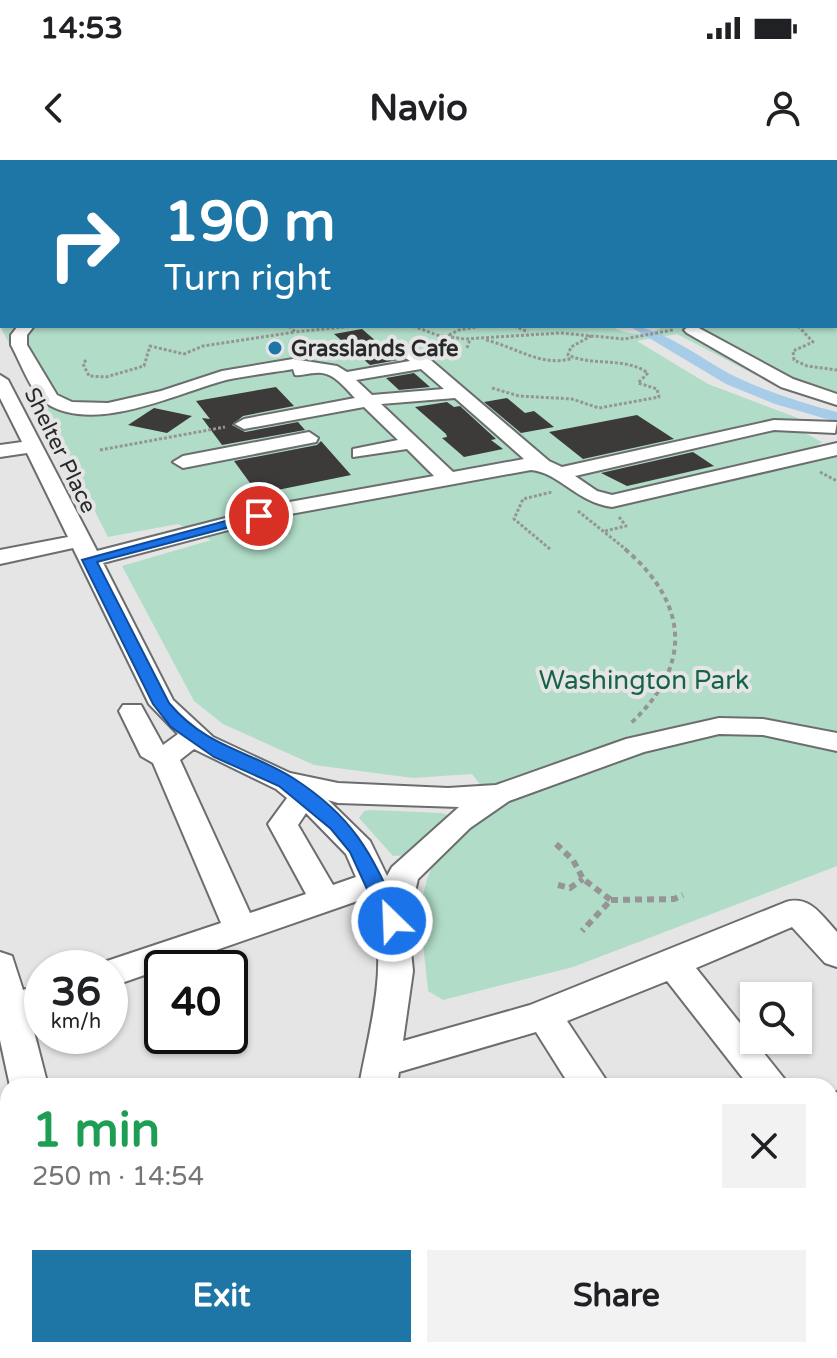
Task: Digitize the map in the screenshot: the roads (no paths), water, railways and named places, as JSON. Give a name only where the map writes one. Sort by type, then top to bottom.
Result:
[{"type":"street","points":[[24,328],[19,335],[19,345],[50,398],[69,407],[108,408],[166,395],[200,381],[304,363],[337,371],[450,480]]},
{"type":"street","points":[[692,330],[816,398],[837,400]]},
{"type":"street","points":[[402,350],[425,363],[558,479],[591,498],[612,501],[837,449]]},
{"type":"street","points":[[345,377],[425,363]]},
{"type":"street","points":[[283,375],[318,367]]},
{"type":"street","name":"Shelter Place","points":[[0,380],[8,412],[32,446],[162,704],[193,736],[239,763],[294,789]]},
{"type":"street","points":[[244,424],[366,401],[456,393]]},
{"type":"street","points":[[816,398],[835,427]]},
{"type":"street","points":[[0,557],[84,550],[284,509],[450,480],[558,479],[774,425],[835,427]]},
{"type":"street","points":[[183,462],[309,438]]},
{"type":"street","points":[[360,453],[410,443]]},
{"type":"street","points":[[0,451],[32,446]]},
{"type":"street","points":[[132,711],[151,750],[165,758],[241,930]]},
{"type":"street","points":[[837,742],[763,727],[719,726],[636,745],[499,794],[459,821],[403,875],[392,921],[396,971],[380,1074],[673,964],[797,911],[837,954]]},
{"type":"street","points":[[165,758],[193,736]]},
{"type":"street","points":[[294,789],[392,798],[499,794]]},
{"type":"street","points":[[294,789],[338,824],[359,849],[392,921]]},
{"type":"street","points":[[294,789],[283,824],[325,900]]},
{"type":"street","points":[[128,968],[375,883]]},
{"type":"street","points":[[673,964],[763,1078]]},
{"type":"street","points":[[0,965],[24,1000]]},
{"type":"street","points":[[543,1014],[586,1078]]},
{"type":"street","points":[[28,1054],[29,1078]]},
{"type":"waterway","points":[[639,328],[732,381],[781,401],[837,417]]},
{"type":"place","name":"Grasslands Cafe","points":[[275,348]]},
{"type":"park label","name":"Washington Park","points":[[644,680]]}]
